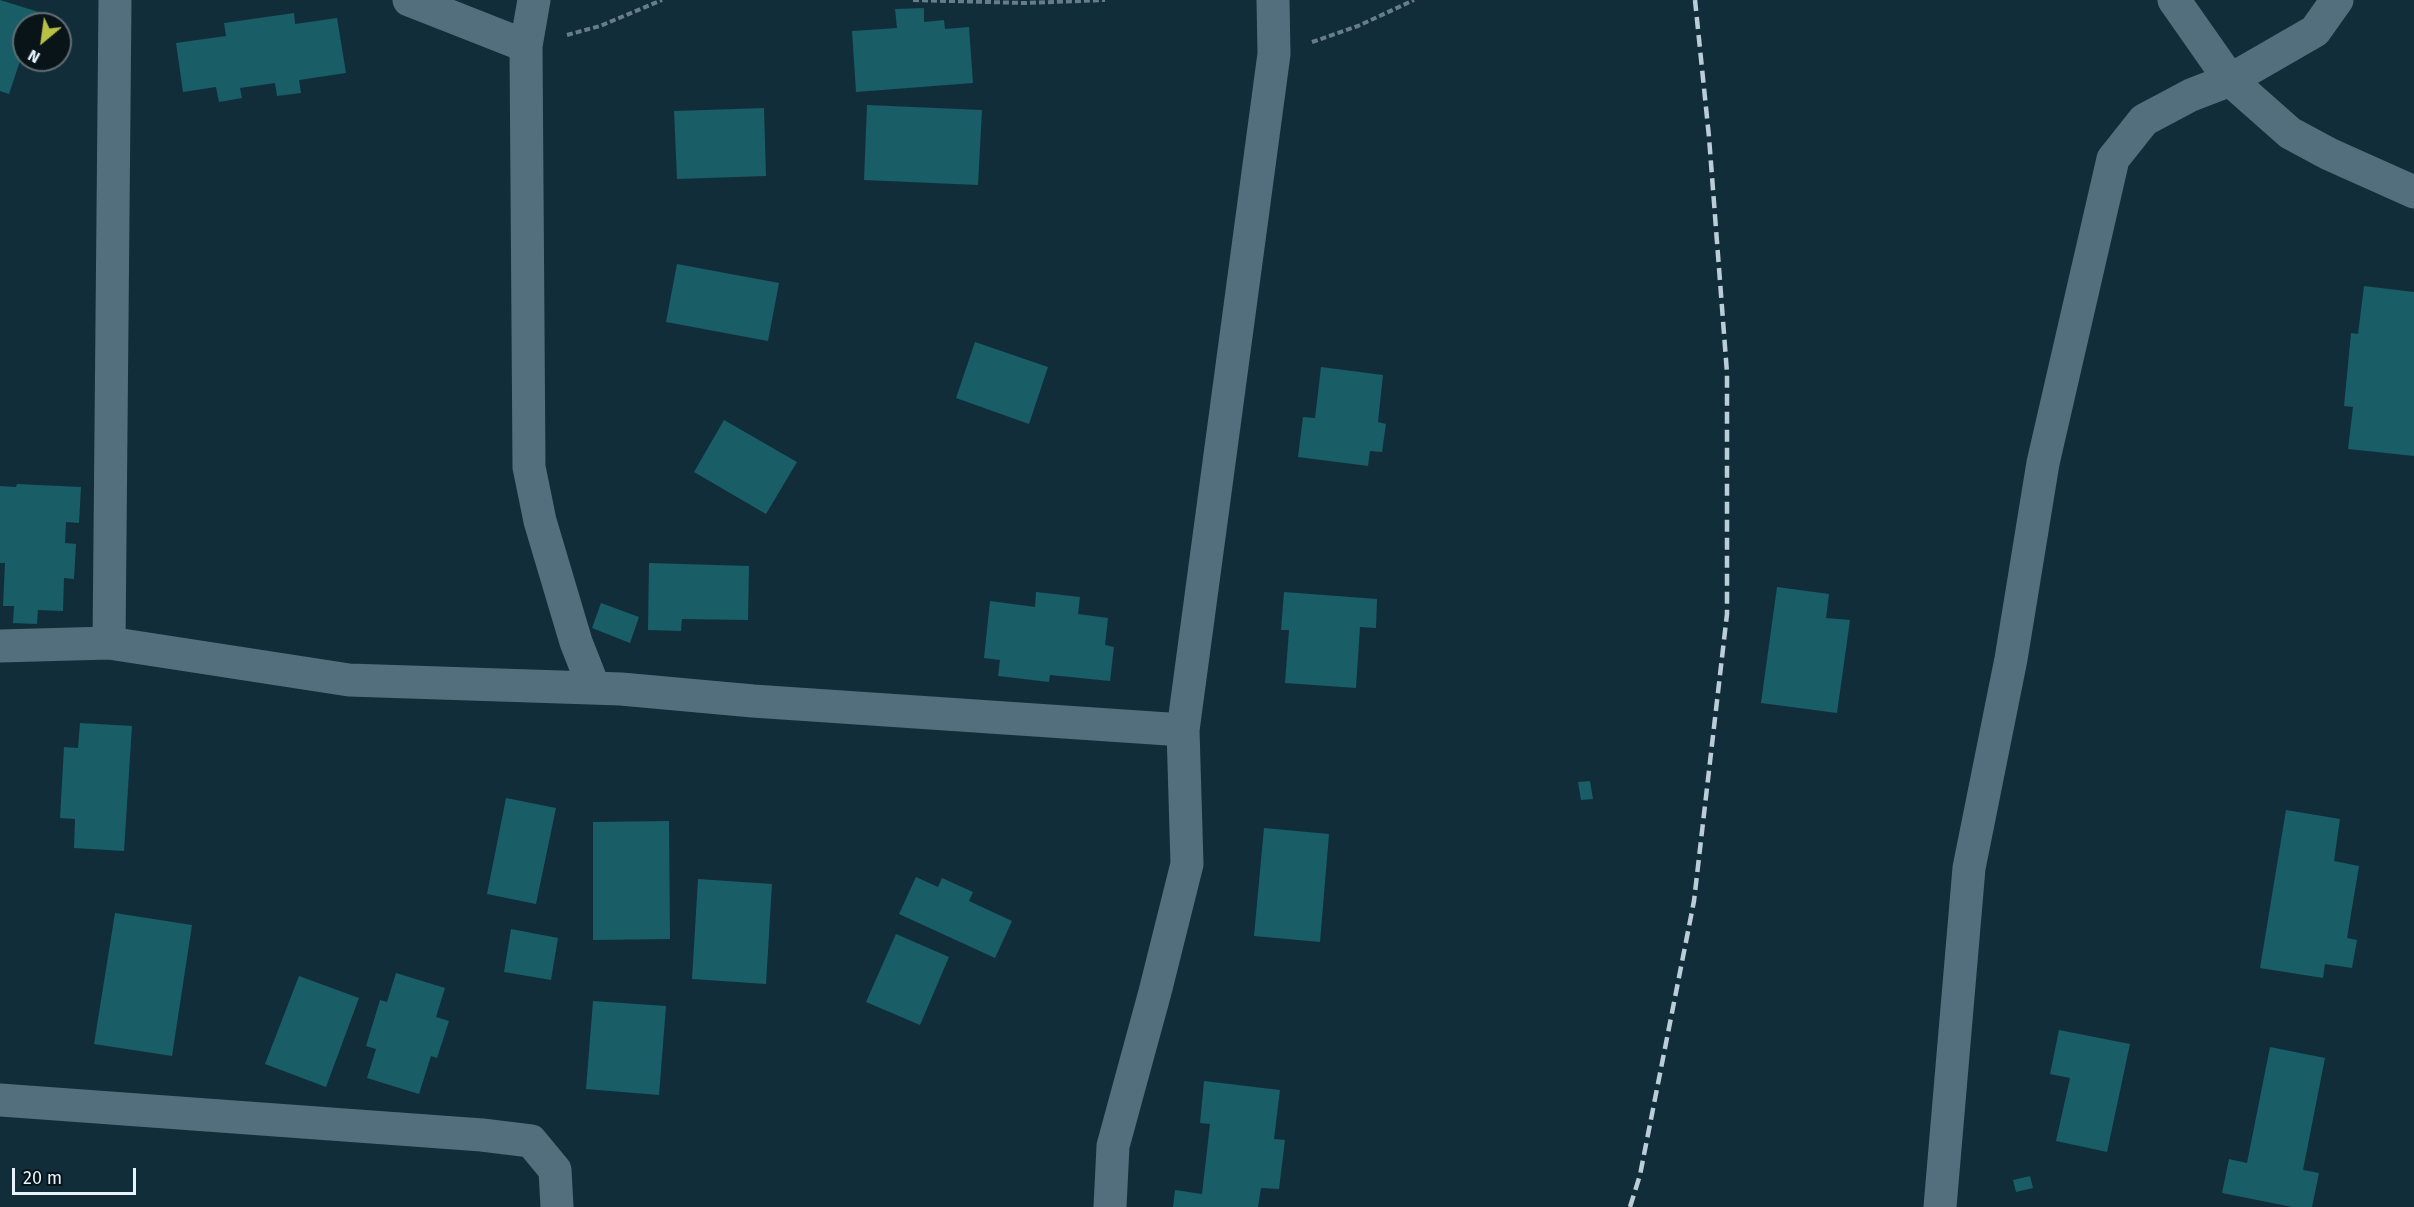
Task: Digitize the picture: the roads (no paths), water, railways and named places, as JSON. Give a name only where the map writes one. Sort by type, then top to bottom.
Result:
[{"type":"street","points":[[109,643],[115,0]]},
{"type":"street","points":[[409,0],[526,46]]},
{"type":"street","points":[[534,0],[526,46],[529,467],[540,520],[576,642],[594,688]]},
{"type":"street","points":[[1110,1207],[1113,1146],[1187,864],[1183,730],[1274,54],[1273,0]]},
{"type":"street","points":[[2174,0],[2230,80],[2290,133],[2329,154],[2414,192]]},
{"type":"street","points":[[1940,1207],[1969,868],[2011,659],[2043,463],[2113,159],[2144,120],[2191,94],[2230,80],[2315,31],[2337,0]]},
{"type":"street","points":[[0,646],[109,643],[349,680],[594,688],[1183,730]]},
{"type":"street","points":[[0,1100],[482,1135],[531,1141],[555,1170],[557,1207]]},
{"type":"railway","points":[[1630,1207],[1640,1175],[1694,901],[1727,614],[1727,373],[1709,137],[1695,0]]}]
